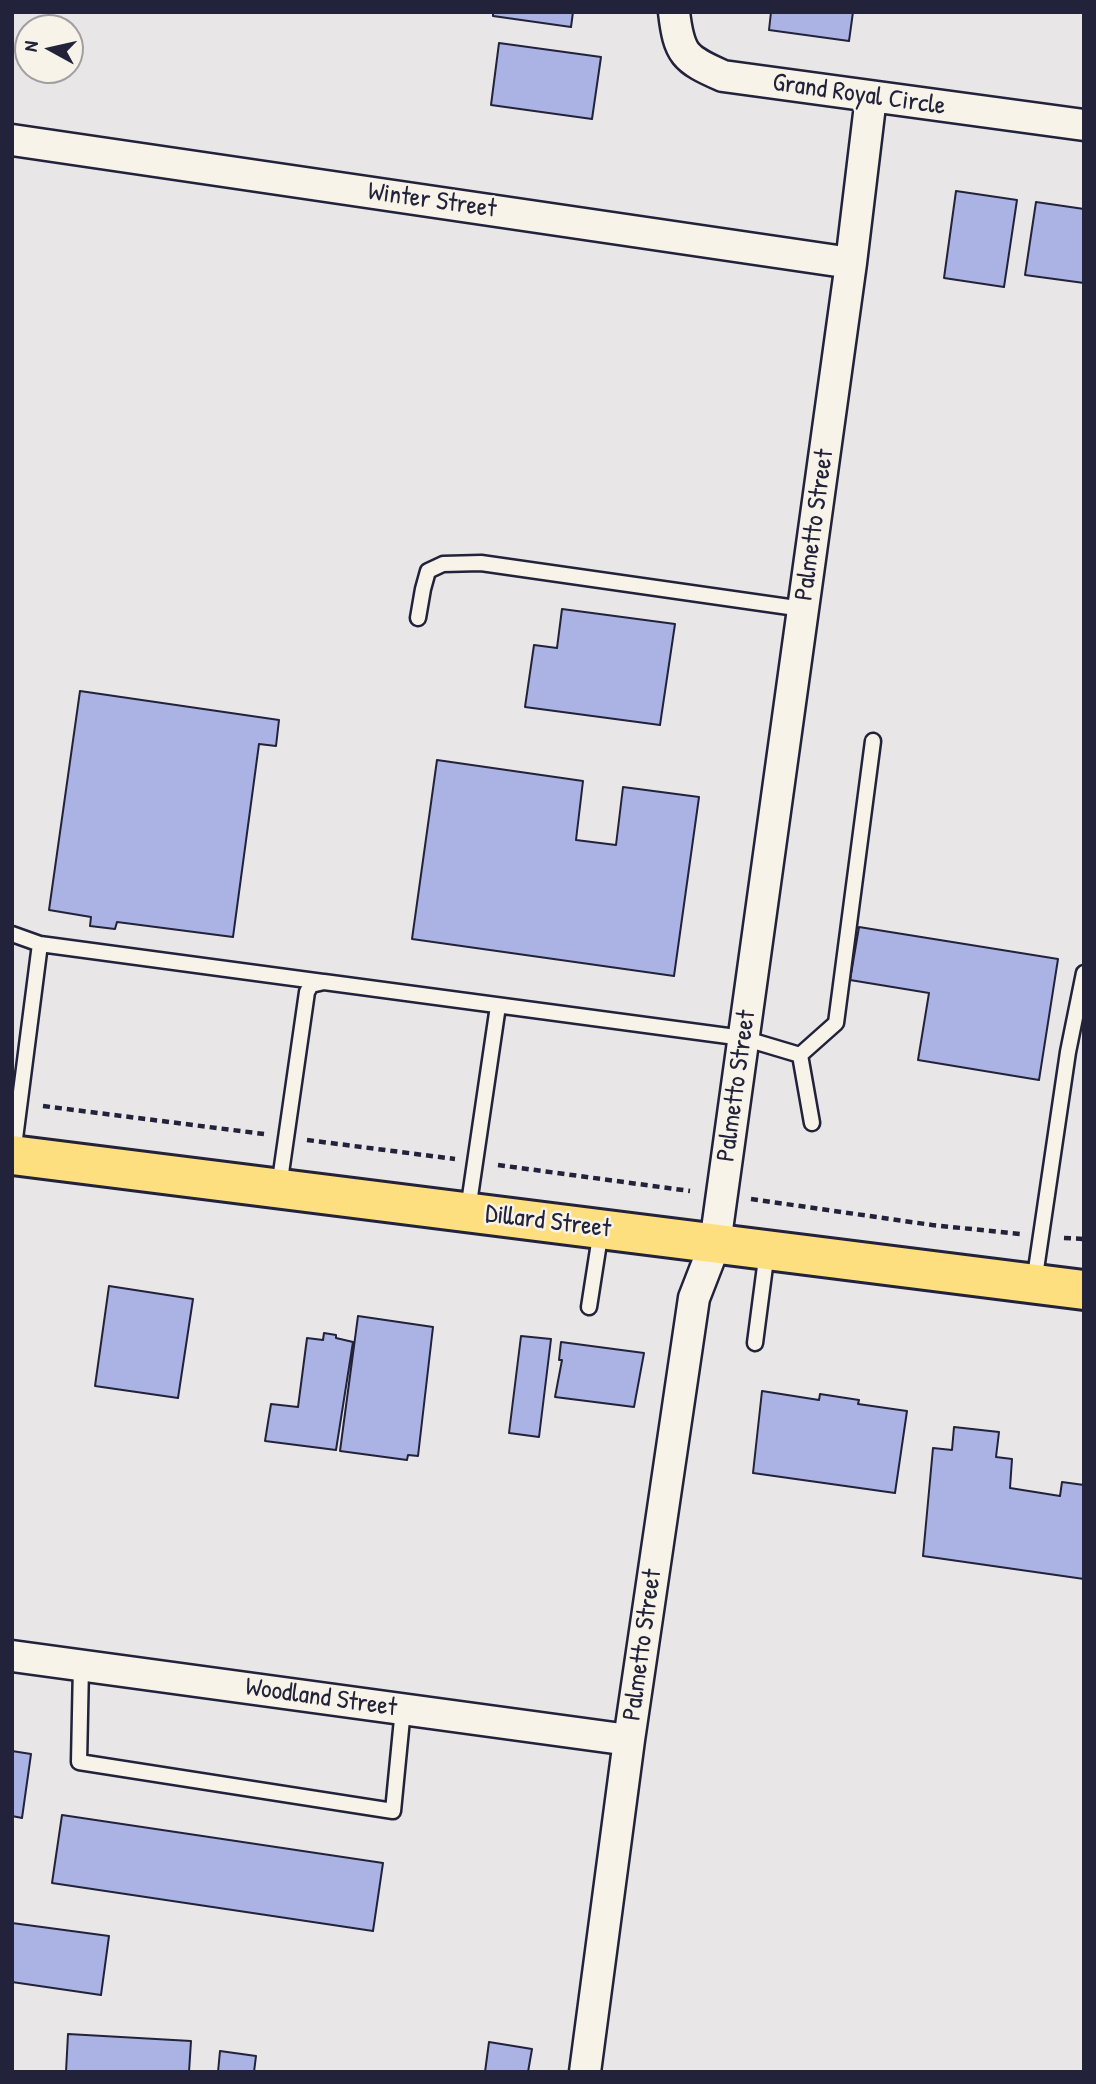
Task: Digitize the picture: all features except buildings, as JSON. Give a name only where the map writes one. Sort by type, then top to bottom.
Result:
[{"type":"main road","name":"Dillard Street","points":[[12,1155],[1084,1290]]},
{"type":"street","name":"Grand Royal Circle","points":[[674,12],[678,43],[695,64],[723,76],[1084,125]]},
{"type":"street","name":"Palmetto Street","points":[[585,2072],[629,1740],[694,1298],[715,1244],[851,263],[871,97]]},
{"type":"street","name":"Winter Street","points":[[12,140],[851,263]]},
{"type":"street","name":"Woodland Street","points":[[12,1656],[629,1740]]},
{"type":"lane","points":[[418,618],[428,571],[443,564],[481,563],[803,609]]},
{"type":"lane","points":[[800,1055],[836,1023],[873,741]]},
{"type":"lane","points":[[12,934],[40,944],[743,1038],[800,1055]]},
{"type":"lane","points":[[12,1155],[40,944]]},
{"type":"lane","points":[[1034,1284],[1068,1052],[1084,972]]},
{"type":"lane","points":[[279,1189],[307,992],[312,985],[324,982]]},
{"type":"lane","points":[[468,1211],[498,1006]]},
{"type":"lane","points":[[800,1055],[812,1124]]},
{"type":"lane","points":[[589,1307],[601,1228]]},
{"type":"lane","points":[[755,1343],[768,1250]]},
{"type":"lane","points":[[81,1666],[79,1762],[393,1811],[403,1709]]},
{"type":"path","points":[[19,1102],[476,1161],[932,1225],[1084,1239]]}]
